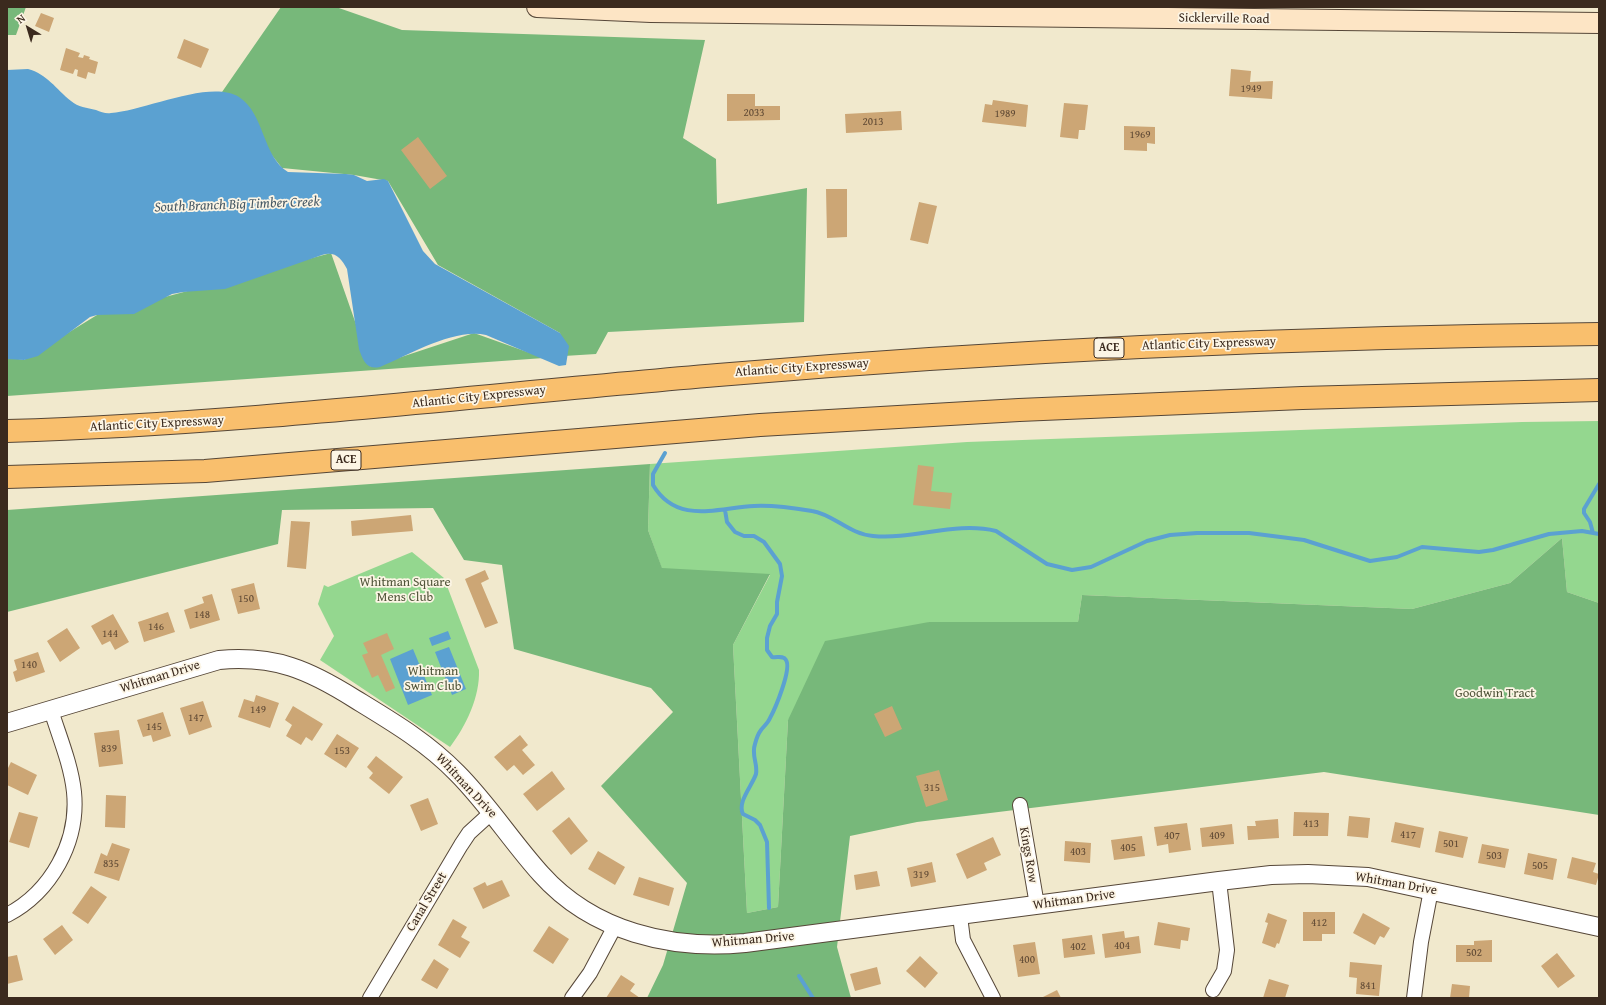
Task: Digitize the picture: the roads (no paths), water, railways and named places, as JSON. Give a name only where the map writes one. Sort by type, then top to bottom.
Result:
[{"type":"highway","name":"Atlantic City Expressway","points":[[7,431],[213,421],[722,374],[928,359],[1115,348],[1297,340],[1599,334]]},
{"type":"highway","name":"ACE","points":[[7,477],[205,471],[760,425],[1011,410],[1302,398],[1599,390]]},
{"type":"main road","name":"Sicklerville Road","points":[[537,7],[651,12],[1599,23]]},
{"type":"street","name":"Whitman Drive","points":[[7,724],[219,660],[250,659],[283,664],[322,679],[418,739],[455,771],[492,812],[551,885],[584,909],[615,926],[671,942],[730,944],[960,916],[1219,881],[1271,875],[1328,874],[1368,877],[1599,927]]},
{"type":"street","points":[[7,915],[29,901],[51,878],[65,852],[72,830],[74,790],[51,710]]},
{"type":"street","name":"Kings Row","points":[[1020,805],[1038,905]]},
{"type":"street","name":"Canal Street","points":[[370,998],[461,845],[469,834],[492,812]]},
{"type":"street","points":[[1213,990],[1224,971],[1227,950],[1219,881]]},
{"type":"street","points":[[1414,998],[1420,949],[1431,890]]},
{"type":"street","points":[[960,916],[963,940],[993,998]]},
{"type":"street","points":[[572,998],[590,973],[615,926]]},
{"type":"water","points":[[28,69],[41,74],[77,105],[105,113],[125,111],[194,94],[227,92],[239,97],[248,104],[254,114],[273,156],[279,165],[288,172],[346,174],[354,175],[367,181],[384,179],[388,181],[423,251],[435,264],[560,333],[569,346],[566,365],[559,366],[486,335],[473,334],[460,335],[446,339],[380,367],[376,368],[369,366],[364,361],[359,349],[347,269],[337,256],[331,254],[322,255],[225,289],[172,294],[134,314],[97,315],[90,317],[38,356],[24,360],[7,359],[7,70]]},
{"type":"water","points":[[448,631],[451,639],[432,646],[429,638]]},
{"type":"water","points":[[449,647],[466,689],[452,695],[435,652]]},
{"type":"water","points":[[413,649],[432,695],[408,705],[390,659]]},
{"type":"waterway","name":"South Branch Big Timber Creek","points":[[665,453],[653,474],[653,485],[663,497],[674,505],[686,510],[712,511],[754,506],[776,506],[798,509],[820,513],[856,532],[873,536],[904,536],[965,528],[996,531],[1047,564],[1072,570],[1091,567],[1147,541],[1170,535],[1197,533],[1249,533],[1304,540],[1370,561],[1397,557],[1422,547],[1479,552],[1493,550],[1549,534],[1582,531],[1599,534]]},
{"type":"waterway","points":[[1593,533],[1590,522],[1584,513],[1584,509],[1599,484]]},
{"type":"waterway","points":[[725,510],[727,522],[735,532],[744,536],[754,536],[764,542],[780,564],[782,576],[777,602],[777,614],[770,626],[767,638],[767,650],[772,657],[785,658],[787,672],[782,689],[769,720],[760,732],[756,741],[754,748],[756,774],[743,799],[742,804],[743,814],[755,820],[760,825],[767,842],[769,908]]},
{"type":"waterway","points":[[799,976],[813,998]]},
{"type":"park label","name":"Whitman Square Mens Club","points":[[405,590]]},
{"type":"park label","name":"Whitman Swim Club","points":[[433,680]]},
{"type":"park label","name":"Goodwin Tract","points":[[1495,694]]}]
